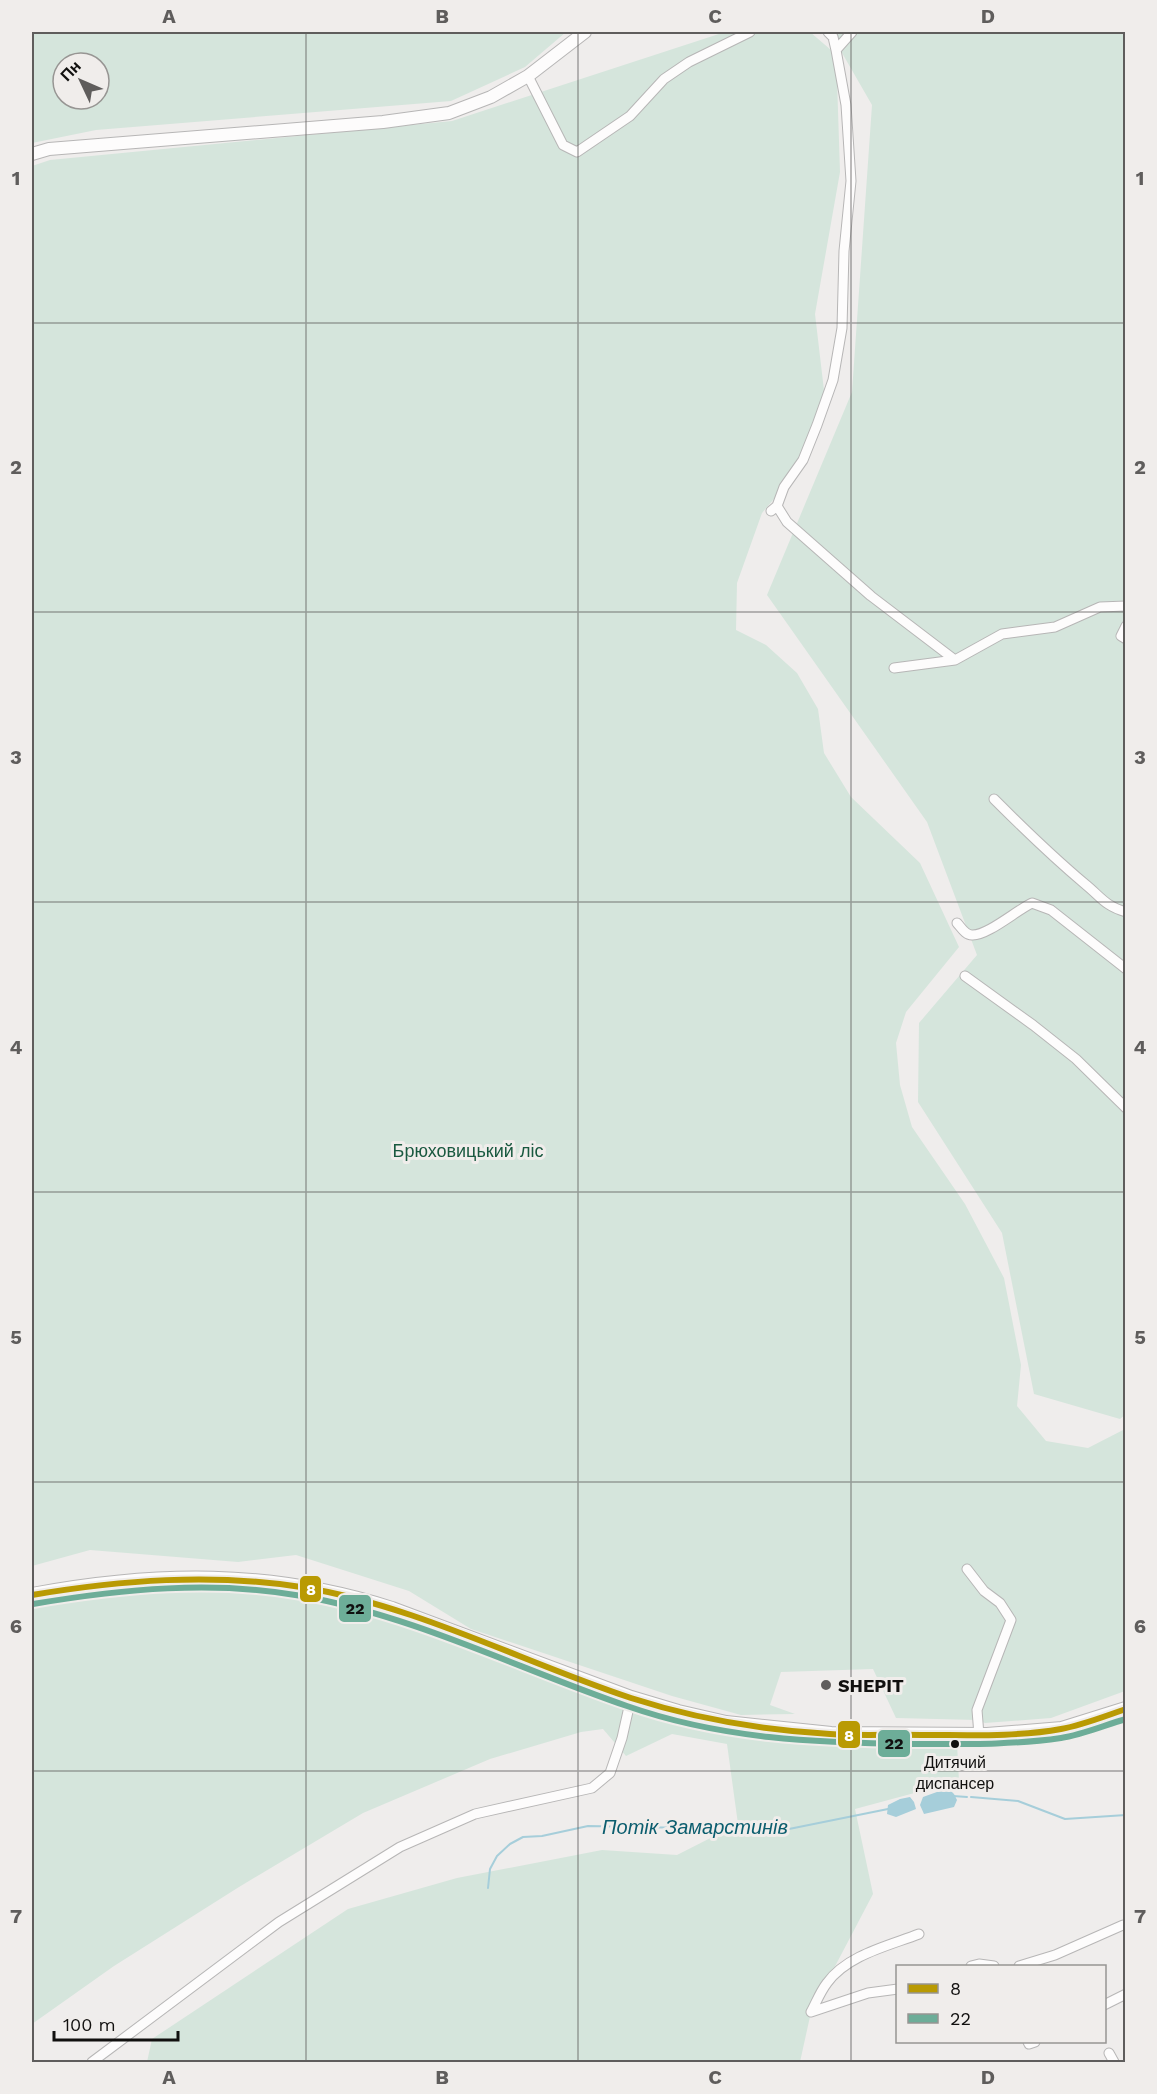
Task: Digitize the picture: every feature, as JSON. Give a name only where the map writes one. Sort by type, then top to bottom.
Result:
[{"type":"main road","points":[[32,1595],[111,1582],[167,1578],[288,1583],[392,1609],[631,1698],[726,1723],[773,1728],[831,1734],[979,1735],[1062,1729],[1125,1709]]},
{"type":"street","points":[[32,154],[49,149],[383,122],[449,112],[490,97],[528,76],[585,32]]},
{"type":"street","points":[[528,76],[563,146],[577,152],[630,116],[664,79],[689,62],[750,32]]},
{"type":"street","points":[[828,32],[833,37],[846,105],[851,181],[844,251],[842,328],[833,380],[817,425],[803,460],[784,487],[774,509],[872,596],[955,660]]},
{"type":"street","points":[[836,50],[852,32]]},
{"type":"street","points":[[894,668],[955,660],[1002,634],[1055,627],[1100,607],[1125,606]]},
{"type":"street","points":[[1125,626],[1121,636],[1125,639]]},
{"type":"street","points":[[994,799],[1044,849],[1110,908],[1125,912]]},
{"type":"street","points":[[957,923],[966,933],[973,935],[986,931],[1032,903],[1051,910],[1125,969]]},
{"type":"street","points":[[965,976],[1076,1059],[1125,1108]]},
{"type":"street","points":[[967,1569],[984,1591],[1000,1604],[1011,1620],[977,1710],[979,1735]]},
{"type":"street","points":[[92,2062],[279,1922],[400,1847],[475,1814],[592,1788],[610,1773],[622,1738],[631,1698]]},
{"type":"street","points":[[1022,1965],[1055,1955],[1123,1925]]},
{"type":"street","points":[[896,1989],[868,1993],[811,2013],[826,1983],[840,1968],[918,1934]]},
{"type":"street","points":[[1106,2004],[1125,1994]]},
{"type":"green space","points":[[32,32],[566,32],[525,67],[451,101],[96,130],[32,143]]},
{"type":"green space","name":"Брюховицький ліс","points":[[725,32],[810,32],[831,50],[837,80],[840,172],[815,314],[825,399],[817,425],[784,487],[762,513],[737,583],[736,630],[766,645],[797,673],[818,709],[824,753],[851,797],[920,863],[959,947],[906,1012],[896,1043],[900,1085],[912,1127],[965,1204],[1004,1278],[1021,1365],[1017,1406],[1046,1441],[1088,1448],[1125,1429],[1125,1691],[1051,1718],[985,1723],[978,1720],[896,1718],[873,1669],[781,1672],[770,1705],[795,1714],[741,1715],[672,1696],[471,1629],[409,1591],[296,1555],[238,1562],[90,1550],[32,1566],[32,166],[50,160],[452,121]]},
{"type":"green space","points":[[830,32],[1125,32],[1126,1414],[1120,1419],[1034,1394],[1002,1233],[918,1102],[919,1023],[977,955],[927,822],[767,595],[852,392],[872,105]]},
{"type":"green space","points":[[251,1586],[372,1611],[643,1713],[711,1730],[803,1741],[957,1744],[959,1781],[855,1809],[873,1894],[811,2012],[800,2062],[147,2062],[152,2039],[348,1909],[457,1878],[602,1850],[677,1855],[738,1824],[727,1744],[672,1734],[626,1756],[603,1729],[581,1732],[490,1759],[363,1813],[239,1887],[114,1966],[32,2024],[32,1601],[89,1591]]},
{"type":"water","points":[[948,1788],[957,1800],[954,1807],[924,1814],[920,1805],[923,1797]]},
{"type":"water","points":[[910,1797],[916,1809],[896,1817],[887,1814],[888,1805]]},
{"type":"waterway","name":"Потік Замарстинів","points":[[953,1796],[967,1797]]},
{"type":"waterway","name":"Потік Замарстинів","points":[[971,1797],[1018,1801],[1065,1819],[1126,1815]]},
{"type":"waterway","name":"Потік Замарстинів","points":[[488,1888],[490,1869],[497,1856],[510,1844],[523,1837],[542,1836],[588,1826],[784,1830],[888,1809]]},
{"type":"transit line","name":"8","points":[[32,1595],[99,1585],[166,1580],[234,1580],[301,1587],[343,1595],[427,1621],[631,1698],[705,1718],[780,1730],[854,1735],[976,1735],[1044,1732],[1086,1723],[1126,1709]]},
{"type":"transit line","name":"22","points":[[33,1604],[100,1594],[168,1588],[235,1588],[302,1596],[385,1616],[662,1717],[698,1726],[769,1737],[878,1743],[1007,1743],[1069,1737],[1126,1719]]},
{"type":"place","name":"SHEPIT","points":[[826,1685]]},
{"type":"place","name":"Дитячий диспансер","points":[[955,1744]]}]
